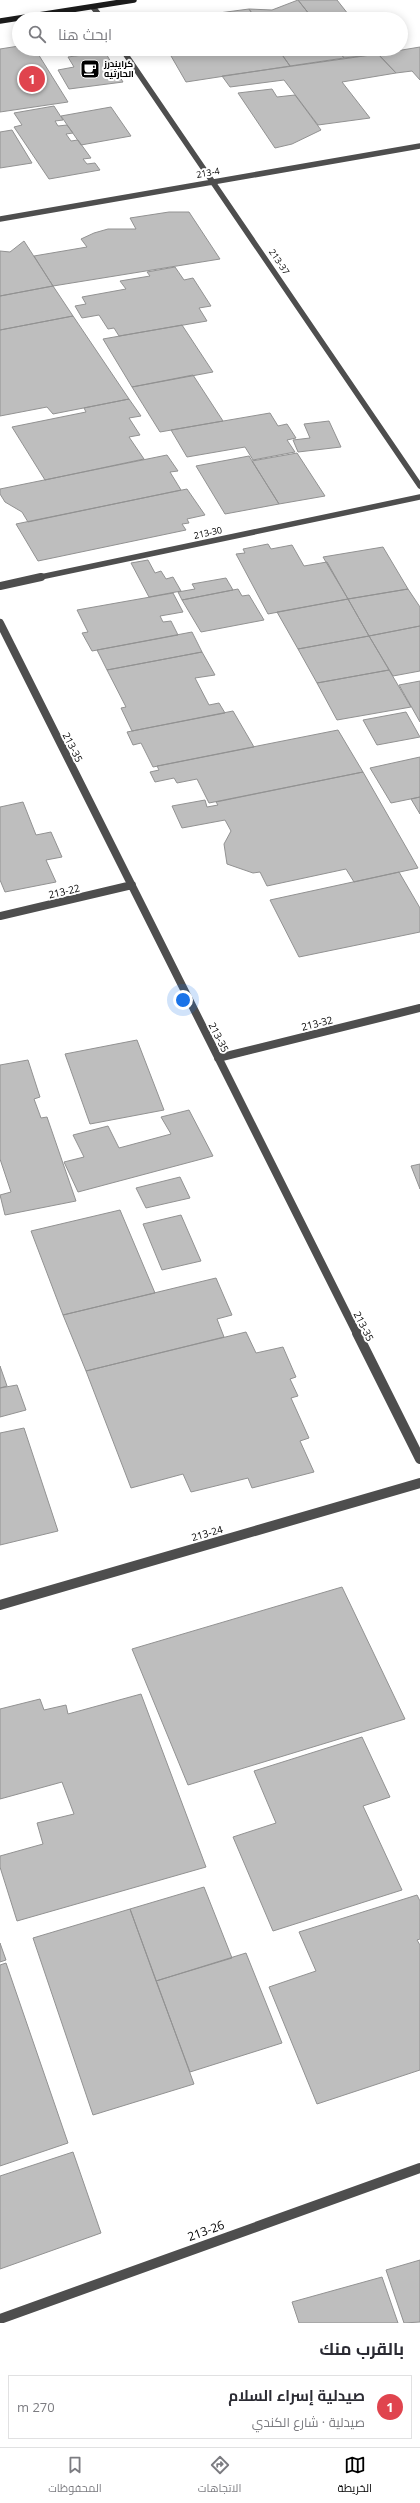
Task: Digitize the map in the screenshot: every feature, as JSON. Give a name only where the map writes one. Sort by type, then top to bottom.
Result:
[{"type":"street","points":[[60,12],[134,0]]},
{"type":"street","points":[[93,7],[97,12]]},
{"type":"street","points":[[0,21],[12,19]]},
{"type":"street","name":"213-37","points":[[127,56],[420,486]]},
{"type":"street","name":"213-4","points":[[0,219],[420,146]]},
{"type":"street","name":"213-30","points":[[0,586],[420,497]]},
{"type":"street","name":"213-35","points":[[0,623],[420,1459]]},
{"type":"street","name":"213-22","points":[[0,916],[132,885]]},
{"type":"street","name":"213-32","points":[[218,1058],[420,1008]]},
{"type":"street","name":"213-24","points":[[0,1605],[420,1482]]},
{"type":"street","name":"213-26","points":[[0,2319],[420,2168]]},
{"type":"building","points":[[298,0],[307,12],[251,12],[249,9],[272,10]]},
{"type":"building","points":[[298,0],[337,0],[346,12],[307,12]]},
{"type":"building","points":[[249,9],[251,12],[226,12]]},
{"type":"building","points":[[12,47],[12,56],[39,56],[68,102],[0,112],[0,49]]},
{"type":"building","points":[[420,47],[420,80],[412,71],[396,73],[380,56],[408,56],[408,49]]},
{"type":"building","points":[[107,56],[123,82],[69,89],[58,70],[74,67],[68,57]]},
{"type":"building","points":[[171,56],[283,56],[290,66],[186,82]]},
{"type":"building","points":[[283,56],[342,56],[344,58],[290,66]]},
{"type":"building","points":[[342,56],[361,56],[344,58]]},
{"type":"building","points":[[364,56],[380,56],[396,73],[342,82],[370,118],[318,125],[284,80],[230,87],[222,76]]},
{"type":"building","points":[[272,89],[277,97],[295,95],[321,130],[292,144],[275,148],[238,93]]},
{"type":"building","points":[[54,106],[63,120],[55,121],[58,126],[67,125],[73,133],[66,134],[71,141],[78,140],[91,158],[83,159],[87,164],[95,163],[100,170],[49,179],[14,127],[22,125],[14,113]]},
{"type":"building","points":[[111,107],[131,136],[81,145],[61,116]]},
{"type":"building","points":[[12,130],[32,163],[0,168],[0,132]]},
{"type":"building","points":[[169,212],[189,212],[220,259],[53,286],[34,256],[87,247],[81,239],[94,233],[108,229],[136,229],[130,218]]},
{"type":"building","points":[[24,241],[53,286],[0,296],[0,251],[10,252]]},
{"type":"building","points":[[175,267],[184,280],[193,278],[211,306],[199,308],[207,321],[119,336],[114,328],[108,329],[99,315],[82,318],[75,306],[86,304],[82,297],[126,289],[120,281],[150,276],[147,272]]},
{"type":"building","points":[[53,286],[73,316],[0,330],[0,296]]},
{"type":"building","points":[[73,316],[129,399],[53,414],[47,407],[0,416],[0,330]]},
{"type":"building","points":[[182,325],[213,372],[132,387],[103,339]]},
{"type":"building","points":[[193,375],[223,421],[160,432],[132,387]]},
{"type":"building","points":[[129,399],[141,416],[129,418],[140,435],[129,437],[144,459],[45,480],[12,427],[86,412],[84,408]]},
{"type":"building","points":[[270,413],[278,426],[287,424],[296,438],[287,440],[295,452],[253,460],[245,447],[187,457],[171,430]]},
{"type":"building","points":[[329,421],[341,447],[298,452],[293,440],[310,438],[304,424]]},
{"type":"building","points":[[297,453],[325,496],[279,504],[252,461]]},
{"type":"building","points":[[167,455],[178,471],[170,472],[181,490],[28,522],[22,512],[5,502],[0,494],[0,489]]},
{"type":"building","points":[[249,456],[279,504],[225,514],[196,466]]},
{"type":"building","points":[[187,489],[205,515],[187,519],[189,523],[182,524],[186,530],[38,561],[16,524]]},
{"type":"building","points":[[268,544],[271,549],[292,545],[304,566],[327,562],[348,599],[268,614],[236,554],[245,553],[243,549]]},
{"type":"building","points":[[383,547],[408,589],[348,599],[323,557]]},
{"type":"building","points":[[148,560],[155,573],[161,571],[166,579],[173,577],[181,591],[149,597],[131,563]]},
{"type":"building","points":[[226,578],[233,590],[182,600],[178,592],[195,589],[192,584]]},
{"type":"building","points":[[238,589],[242,596],[249,595],[264,620],[201,632],[182,600]]},
{"type":"building","points":[[408,589],[420,607],[420,626],[369,636],[348,599]]},
{"type":"building","points":[[173,593],[183,612],[160,616],[163,622],[171,621],[178,635],[92,651],[82,633],[88,632],[77,610]]},
{"type":"building","points":[[348,599],[369,636],[298,649],[277,612]]},
{"type":"building","points":[[420,626],[420,671],[393,676],[369,636]]},
{"type":"building","points":[[192,632],[202,652],[107,670],[97,650]]},
{"type":"building","points":[[369,636],[389,670],[317,683],[298,649]]},
{"type":"building","points":[[202,652],[215,675],[195,678],[209,705],[219,703],[225,713],[132,731],[121,708],[126,707],[107,670]]},
{"type":"building","points":[[389,670],[411,707],[337,720],[317,683]]},
{"type":"building","points":[[420,681],[420,722],[399,685]]},
{"type":"building","points":[[233,711],[254,747],[153,767],[141,743],[133,745],[127,732]]},
{"type":"building","points":[[406,712],[420,737],[377,745],[363,720]]},
{"type":"building","points":[[338,730],[363,772],[209,803],[197,779],[177,783],[174,778],[155,782],[150,772],[159,770],[157,766]]},
{"type":"building","points":[[420,757],[420,797],[391,803],[370,768]]},
{"type":"building","points":[[363,772],[418,868],[354,882],[346,869],[267,886],[260,872],[253,873],[227,864],[224,844],[231,831],[225,820],[182,828],[172,806],[205,800],[207,807],[218,805],[216,802]]},
{"type":"building","points":[[420,797],[420,814],[411,799]]},
{"type":"building","points":[[23,802],[36,835],[51,832],[62,857],[46,860],[56,882],[5,892],[0,880],[0,807]]},
{"type":"building","points":[[399,872],[420,908],[420,932],[299,957],[270,900]]},
{"type":"building","points":[[137,1040],[164,1110],[90,1124],[65,1054]]},
{"type":"building","points":[[28,1060],[40,1097],[34,1099],[41,1118],[47,1117],[76,1201],[5,1215],[0,1195],[11,1192],[0,1159],[0,1065]]},
{"type":"building","points":[[189,1110],[213,1156],[78,1192],[64,1162],[84,1157],[73,1135],[108,1126],[119,1148],[171,1134],[161,1117]]},
{"type":"building","points":[[420,1164],[420,1189],[411,1166]]},
{"type":"building","points":[[180,1177],[190,1198],[146,1208],[136,1188]]},
{"type":"building","points":[[120,1210],[155,1293],[63,1315],[31,1231]]},
{"type":"building","points":[[181,1215],[201,1261],[162,1270],[143,1224]]},
{"type":"building","points":[[216,1278],[232,1315],[217,1319],[224,1337],[86,1371],[63,1315]]},
{"type":"building","points":[[246,1332],[256,1353],[283,1347],[296,1377],[290,1379],[298,1396],[291,1398],[309,1438],[300,1441],[314,1472],[252,1488],[248,1478],[191,1492],[183,1474],[131,1488],[86,1371]]},
{"type":"building","points":[[0,1366],[7,1386],[0,1388]]},
{"type":"building","points":[[17,1385],[26,1410],[0,1417],[0,1388]]},
{"type":"building","points":[[24,1428],[58,1531],[0,1545],[0,1433]]},
{"type":"building","points":[[342,1587],[405,1719],[188,1785],[132,1649]]},
{"type":"building","points":[[141,1694],[206,1867],[17,1921],[0,1867],[0,1856],[43,1844],[37,1823],[74,1814],[62,1782],[0,1799],[0,1709],[40,1699],[44,1710],[66,1705],[68,1714]]},
{"type":"building","points":[[362,1737],[390,1797],[363,1806],[402,1890],[273,1931],[233,1837],[276,1823],[254,1771]]},
{"type":"building","points":[[204,1887],[232,1958],[156,1981],[130,1909]]},
{"type":"building","points":[[417,1895],[420,1901],[420,1939],[417,1940],[420,1945],[420,2070],[317,2104],[269,1987],[316,1971],[299,1932]]},
{"type":"building","points":[[130,1909],[194,2084],[93,2115],[33,1938]]},
{"type":"building","points":[[0,1943],[6,1960],[0,1962]]},
{"type":"building","points":[[246,1953],[282,2043],[190,2072],[156,1981]]},
{"type":"building","points":[[6,1963],[68,2143],[0,2166],[0,1965]]},
{"type":"building","points":[[73,2152],[101,2233],[0,2269],[0,2176]]},
{"type":"building","points":[[420,2260],[420,2322],[404,2323],[386,2270]]},
{"type":"building","points":[[382,2277],[398,2323],[299,2323],[292,2302]]},
{"type":"place","name":"كرايندرز الحارثيه","points":[[90,69]]},
{"type":"place","name":"صيدلية إسراء السلام","points":[[32,79]]}]
